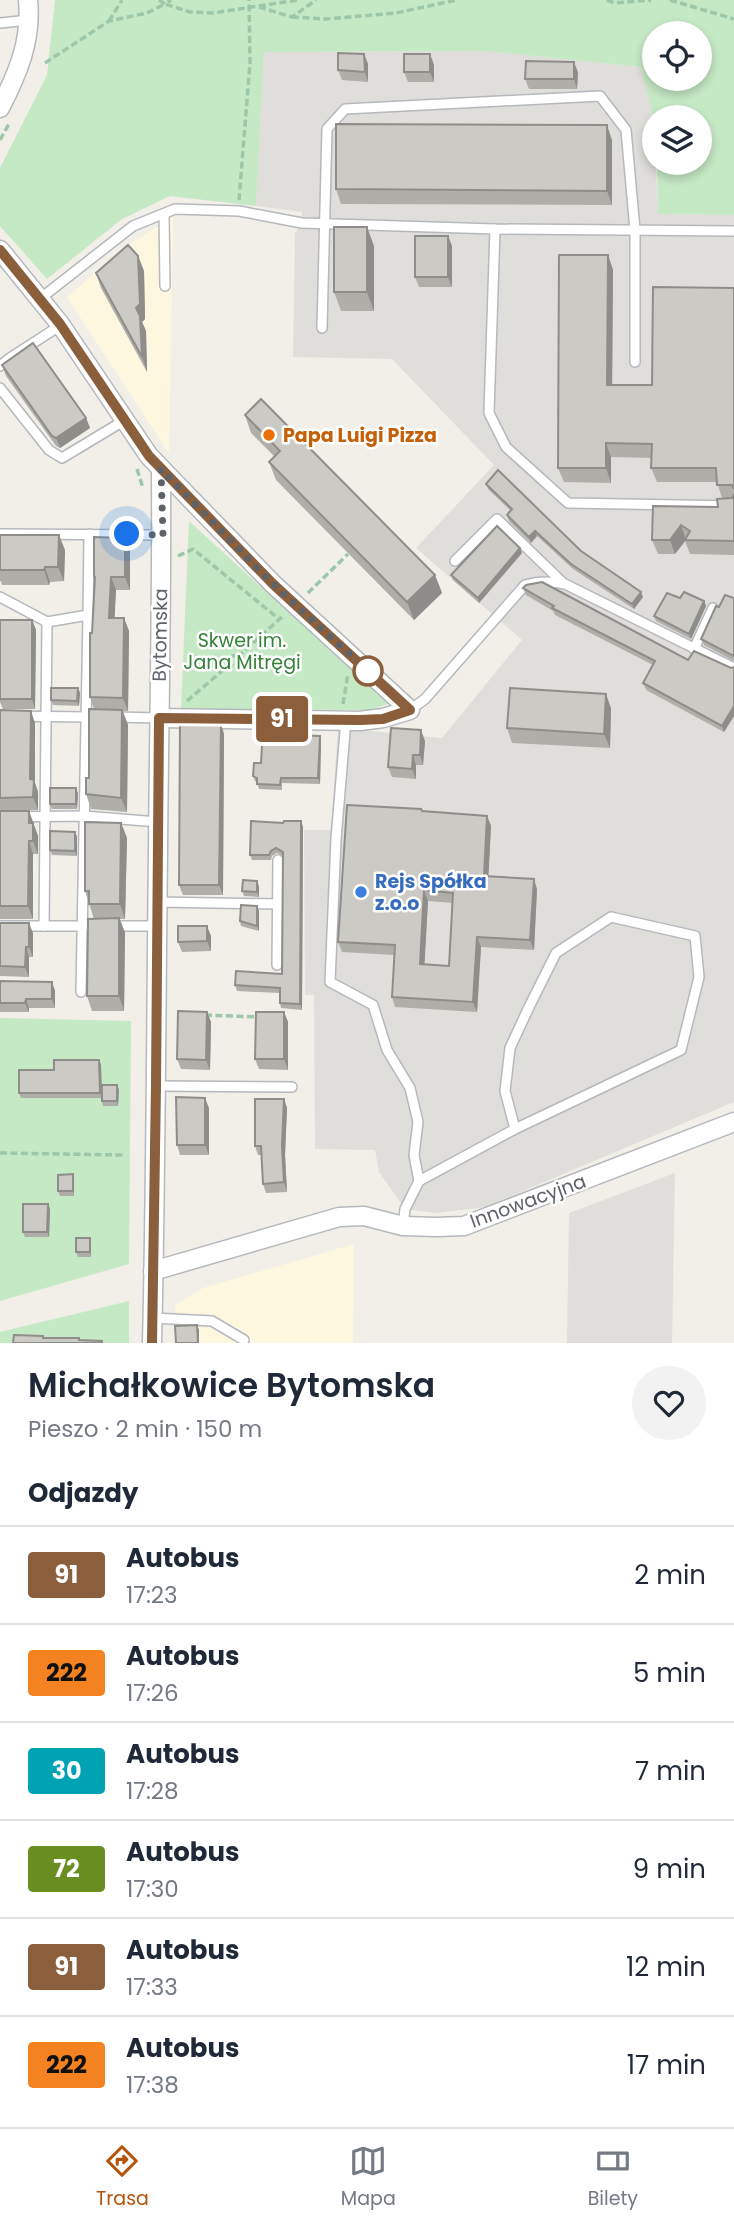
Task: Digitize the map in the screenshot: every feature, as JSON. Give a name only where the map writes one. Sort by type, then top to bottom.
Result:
[{"type":"street","points":[[0,108],[23,55],[29,19],[28,0]]},
{"type":"street","points":[[0,250],[61,325],[149,456],[295,605],[410,710],[383,719],[159,718]]},
{"type":"street","name":"Bytomska","points":[[152,1343],[163,535],[161,469]]},
{"type":"street","name":"Innowacyjna","points":[[153,1271],[339,1217],[364,1216],[403,1226],[464,1226],[734,1122]]},
{"type":"lane","points":[[0,23],[29,19]]},
{"type":"lane","points":[[322,328],[327,129],[345,109],[600,96],[626,130],[635,230],[635,362]]},
{"type":"lane","points":[[41,298],[132,226],[175,209],[239,211],[302,223],[495,229],[734,231]]},
{"type":"lane","points":[[164,214],[164,286]]},
{"type":"lane","points":[[495,229],[489,413],[506,447],[568,503],[734,506]]},
{"type":"lane","points":[[0,366],[61,325]]},
{"type":"lane","points":[[0,388],[49,450],[62,458],[125,420]]},
{"type":"lane","points":[[455,561],[497,519],[565,584]]},
{"type":"lane","points":[[0,534],[163,535]]},
{"type":"lane","points":[[81,992],[89,534]]},
{"type":"lane","points":[[410,710],[425,699],[525,586],[536,582],[565,584],[734,668]]},
{"type":"lane","points":[[0,597],[47,622],[88,615]]},
{"type":"lane","points":[[694,649],[713,608]]},
{"type":"lane","points":[[44,926],[47,622]]},
{"type":"lane","points":[[0,716],[97,717]]},
{"type":"lane","points":[[109,717],[159,718]]},
{"type":"lane","points":[[343,720],[330,982],[373,1004],[387,1050],[410,1088],[418,1122],[414,1155],[419,1181]]},
{"type":"lane","points":[[0,817],[84,816],[158,822]]},
{"type":"lane","points":[[277,965],[278,860]]},
{"type":"lane","points":[[158,902],[278,904]]},
{"type":"lane","points":[[403,1226],[405,1209],[419,1181],[516,1129],[681,1050],[699,977],[695,936],[611,917],[556,953],[510,1048],[505,1091],[516,1129]]},
{"type":"lane","points":[[0,926],[157,926]]},
{"type":"lane","points":[[156,1086],[292,1087]]},
{"type":"lane","points":[[153,1318],[212,1321],[244,1340]]},
{"type":"path","points":[[108,21],[122,0]]},
{"type":"path","points":[[159,0],[190,12],[213,13],[298,0]]},
{"type":"path","points":[[45,63],[108,21],[147,13],[171,0]]},
{"type":"path","points":[[239,211],[250,63],[249,0]]},
{"type":"path","points":[[292,18],[316,0]]},
{"type":"path","points":[[256,6],[292,18],[326,19],[396,13],[456,0]]},
{"type":"path","points":[[607,0],[614,3],[650,0]]},
{"type":"path","points":[[670,0],[734,19]]},
{"type":"path","points":[[176,557],[193,549],[279,619]]},
{"type":"path","points":[[229,665],[230,656],[239,656],[348,554]]},
{"type":"path","points":[[229,665],[234,667],[238,664],[241,660],[239,656]]},
{"type":"path","points":[[343,720],[352,657]]},
{"type":"path","points":[[178,702],[184,703],[229,665]]},
{"type":"path","points":[[198,1015],[264,1017]]},
{"type":"path","points":[[0,1153],[123,1155]]},
{"type":"shaded area","points":[[485,51],[642,67],[642,91],[647,91],[650,105],[642,105],[642,175],[656,175],[658,214],[734,215],[734,1102],[485,1207],[437,1213],[405,1209],[379,1172],[375,1150],[315,1149],[314,995],[305,995],[304,830],[331,830],[338,728],[442,738],[522,640],[416,548],[494,465],[392,359],[293,357],[295,233],[302,223],[302,212],[256,206],[264,52]]},
{"type":"shaded area","points":[[173,217],[169,454],[67,297],[128,245]]},
{"type":"shaded area","points":[[675,1173],[672,1343],[567,1343],[569,1213]]},
{"type":"shaded area","points":[[354,1244],[353,1343],[175,1343],[175,1305],[203,1288]]},
{"type":"green space","points":[[55,0],[734,0],[734,215],[658,214],[657,175],[712,175],[712,105],[650,105],[647,91],[712,91],[712,21],[642,21],[642,71],[641,67],[485,51],[264,52],[256,206],[170,196],[122,219],[47,279],[0,226],[0,168],[47,75]]},
{"type":"green space","name":"Skwer im. Jana Mitręgi","points":[[189,521],[388,704],[369,710],[181,709]]},
{"type":"green space","points":[[0,1018],[131,1021],[129,1264],[0,1301]]},
{"type":"green space","points":[[129,1301],[129,1343],[0,1343],[0,1332]]},
{"type":"building","points":[[338,53],[364,54],[365,72],[338,70]]},
{"type":"building","points":[[404,54],[430,54],[430,72],[404,72]]},
{"type":"building","points":[[526,61],[574,62],[574,79],[525,79]]},
{"type":"building","points":[[336,124],[607,125],[607,191],[336,189]]},
{"type":"building","points":[[334,227],[367,227],[367,292],[334,292]]},
{"type":"building","points":[[415,236],[448,236],[448,277],[415,277]]},
{"type":"building","points":[[128,245],[138,256],[140,304],[136,308],[140,316],[142,357],[96,273]]},
{"type":"building","points":[[559,255],[608,255],[607,385],[652,385],[653,287],[734,288],[734,489],[732,485],[717,485],[716,468],[651,468],[652,444],[606,443],[606,468],[558,468]]},
{"type":"building","points":[[33,343],[86,418],[56,438],[2,365]]},
{"type":"building","points":[[261,399],[435,575],[407,602],[269,462],[280,451],[245,415]]},
{"type":"building","points":[[498,470],[581,551],[641,592],[632,604],[571,564],[535,531],[529,537],[507,515],[512,509],[486,484]]},
{"type":"building","points":[[734,494],[734,541],[685,540],[690,531],[681,525],[670,540],[652,540],[653,506],[718,507],[717,499],[732,498]]},
{"type":"building","points":[[497,526],[520,548],[478,598],[451,575]]},
{"type":"building","points":[[0,535],[59,535],[58,567],[45,567],[44,570],[0,570]]},
{"type":"building","points":[[94,537],[125,538],[125,577],[111,577],[109,618],[124,618],[123,698],[90,697]]},
{"type":"building","points":[[542,582],[688,660],[694,651],[734,667],[734,706],[722,726],[643,683],[655,661],[552,608],[554,606],[523,588]]},
{"type":"building","points":[[684,592],[704,601],[689,634],[654,616],[667,593],[680,598]]},
{"type":"building","points":[[725,595],[734,598],[734,656],[701,639],[716,606],[719,607]]},
{"type":"building","points":[[0,620],[32,620],[32,699],[0,699]]},
{"type":"building","points":[[51,688],[78,688],[77,701],[51,700]]},
{"type":"building","points":[[510,688],[606,694],[604,734],[507,728]]},
{"type":"building","points":[[89,709],[122,710],[121,798],[86,794],[86,778],[89,778]]},
{"type":"building","points":[[0,710],[31,711],[30,779],[34,780],[33,797],[0,798]]},
{"type":"building","points":[[180,723],[221,724],[219,885],[179,885]]},
{"type":"building","points":[[391,728],[421,730],[420,755],[413,755],[412,769],[388,767]]},
{"type":"building","points":[[267,734],[320,736],[318,778],[281,778],[280,785],[257,784],[257,778],[253,776],[254,763],[261,763],[262,745],[267,745]]},
{"type":"building","points":[[50,788],[76,788],[76,804],[50,804]]},
{"type":"building","points":[[347,805],[487,816],[484,876],[534,879],[530,940],[477,937],[473,1002],[392,997],[395,945],[338,942]],"holes":[[[424,890],[453,893],[449,966],[420,964]]]},
{"type":"building","points":[[0,811],[29,811],[29,823],[33,823],[33,841],[29,841],[28,906],[0,906]]},
{"type":"building","points":[[251,821],[301,821],[300,1004],[280,1003],[280,988],[235,985],[236,971],[282,974],[283,852],[276,848],[269,855],[250,855]]},
{"type":"building","points":[[85,822],[121,823],[120,904],[89,904],[89,891],[85,891]]},
{"type":"building","points":[[50,831],[75,832],[75,851],[50,850]]},
{"type":"building","points":[[243,880],[257,881],[257,892],[242,891]]},
{"type":"building","points":[[241,905],[257,906],[257,926],[240,921]]},
{"type":"building","points":[[119,918],[119,996],[87,996],[88,919]]},
{"type":"building","points":[[0,923],[29,923],[29,947],[26,947],[25,967],[0,966]]},
{"type":"building","points":[[178,926],[207,926],[207,941],[178,942]]},
{"type":"building","points":[[0,981],[52,982],[52,999],[0,1003]]},
{"type":"building","points":[[178,1011],[207,1012],[206,1060],[177,1059]]},
{"type":"building","points":[[256,1012],[284,1012],[284,1059],[255,1059]]},
{"type":"building","points":[[54,1060],[99,1060],[100,1093],[19,1093],[19,1070],[54,1070]]},
{"type":"building","points":[[102,1085],[117,1085],[117,1101],[102,1101]]},
{"type":"building","points":[[176,1097],[205,1098],[205,1145],[177,1145]]},
{"type":"building","points":[[255,1099],[284,1099],[284,1182],[263,1184],[261,1146],[255,1146]]},
{"type":"building","points":[[73,1174],[73,1191],[58,1191],[58,1175]]},
{"type":"building","points":[[23,1204],[48,1204],[47,1232],[23,1232]]},
{"type":"building","points":[[76,1238],[90,1238],[90,1252],[76,1252]]},
{"type":"building","points":[[197,1325],[198,1343],[176,1343],[175,1326]]},
{"type":"building","points":[[14,1335],[79,1338],[102,1343],[13,1343]]},
{"type":"bus line","name":"91","points":[[0,250],[60,324],[149,456],[273,584],[410,710],[383,719],[360,720],[159,718],[152,1343]]},
{"type":"place","name":"Papa Luigi Pizza","points":[[269,435]]},
{"type":"place","name":"Rejs Spółka z.o.o","points":[[361,892]]},
{"type":"route","points":[[127,534],[163,535],[161,469],[273,584],[368,671]]}]
